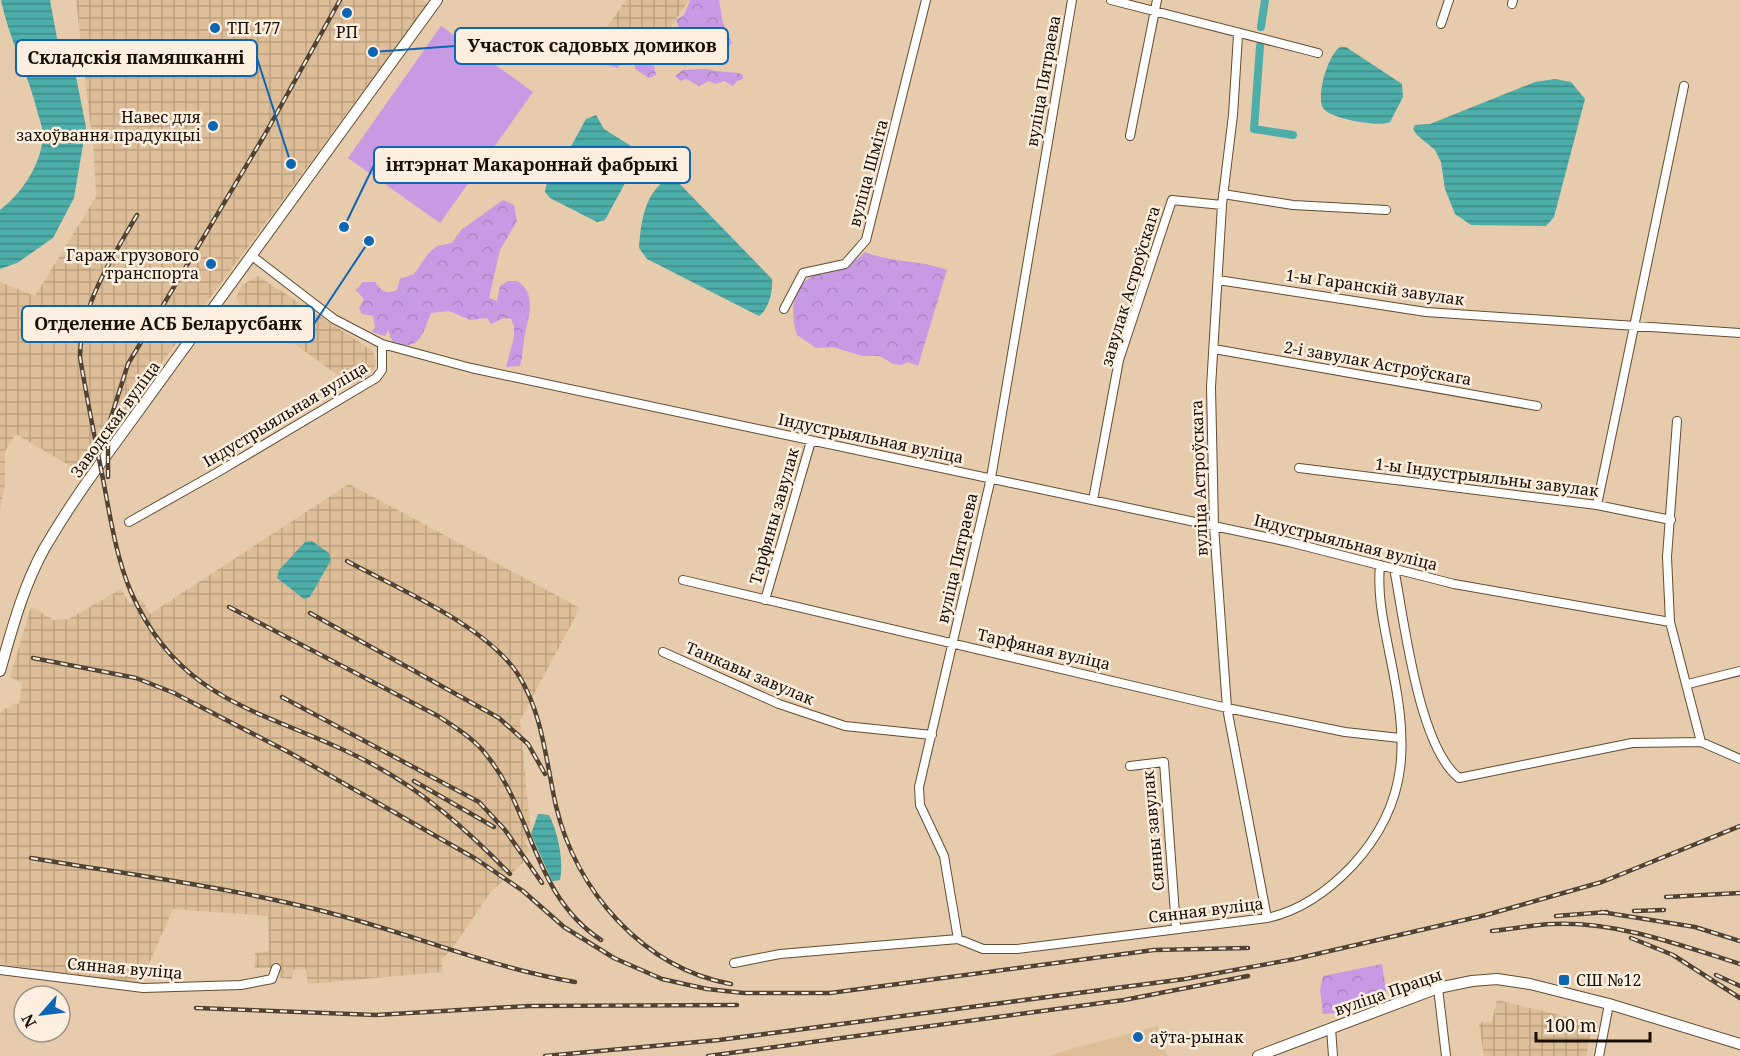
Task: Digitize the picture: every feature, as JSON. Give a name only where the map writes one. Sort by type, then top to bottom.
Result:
[{"type":"main road","name":"Заводская вуліца","points":[[0,670],[19,605],[43,550],[100,464],[437,0]]},
{"type":"main road","name":"вуліца Працы","points":[[1258,1056],[1438,988],[1497,979],[1530,984],[1609,1004],[1740,1044]]},
{"type":"street","name":"вуліца Шміта","points":[[784,309],[803,273],[845,264],[866,240],[926,0]]},
{"type":"street","name":"вуліца Пятраева","points":[[958,939],[944,856],[920,806],[919,787],[991,478],[1072,0]]},
{"type":"street","points":[[1111,0],[1318,53]]},
{"type":"street","points":[[1130,135],[1157,0]]},
{"type":"street","points":[[1441,24],[1449,0]]},
{"type":"street","name":"вуліца Астроўскага","points":[[1238,34],[1233,116],[1222,205],[1214,349],[1211,425],[1214,526],[1227,708],[1267,918]]},
{"type":"street","points":[[1597,505],[1684,86]]},
{"type":"street","points":[[1223,194],[1293,205],[1386,210]]},
{"type":"street","name":"завулак Астроўскага","points":[[1093,500],[1112,412],[1119,360],[1172,200],[1222,205]]},
{"type":"street","points":[[252,256],[334,319],[382,344]]},
{"type":"street","name":"1-ы Гаранскій завулак","points":[[1218,280],[1426,312],[1740,333]]},
{"type":"street","name":"Індустрыяльная вуліца","points":[[129,522],[376,378],[382,370],[382,344],[441,361],[1214,526],[1519,597],[1670,622]]},
{"type":"street","name":"2-і завулак Астроўскага","points":[[1214,349],[1537,406]]},
{"type":"street","points":[[1677,421],[1671,520],[1666,557],[1670,622],[1688,684],[1701,742]]},
{"type":"street","name":"Тарфяны завулак","points":[[765,600],[812,441]]},
{"type":"street","name":"1-ы Індустрыяльны завулак","points":[[1299,468],[1597,505],[1671,520]]},
{"type":"street","name":"Сянная вуліца","points":[[734,963],[780,954],[958,939],[983,949],[1017,949],[1267,918],[1300,907],[1325,891],[1351,866],[1371,842],[1396,798],[1402,764],[1400,702],[1378,589],[1380,565]]},
{"type":"street","points":[[1394,568],[1416,682],[1432,739],[1459,777],[1463,779],[1632,743],[1701,742],[1740,759]]},
{"type":"street","name":"Тарфяная вуліца","points":[[683,580],[1227,708],[1345,732],[1400,738]]},
{"type":"street","name":"Танкавы завулак","points":[[663,652],[778,704],[845,726],[932,735]]},
{"type":"street","points":[[1688,684],[1740,671]]},
{"type":"street","name":"Сянны завулак","points":[[1130,766],[1164,762],[1176,928]]},
{"type":"street","name":"Сянная вуліца","points":[[0,970],[143,988],[187,988],[242,985],[272,979],[276,968]]},
{"type":"street","points":[[1438,988],[1446,1056]]},
{"type":"street","points":[[1599,1056],[1609,1004]]},
{"type":"street","points":[[1330,1028],[1333,1056]]},
{"type":"shaded area","points":[[76,0],[423,0],[427,5],[112,430],[103,430],[105,445],[91,447],[95,458],[85,461],[77,470],[16,434],[5,451],[5,484],[0,510],[0,282],[35,296],[96,197],[94,154]]},
{"type":"shaded area","points":[[626,0],[689,0],[651,56],[607,27]]},
{"type":"shaded area","points":[[258,276],[373,351],[376,361],[374,369],[351,385],[238,302],[236,297],[242,285]]},
{"type":"shaded area","points":[[349,484],[580,608],[520,720],[531,836],[525,842],[530,850],[525,854],[528,858],[490,893],[451,950],[442,959],[442,972],[308,984],[306,969],[293,970],[292,979],[280,978],[280,968],[255,968],[255,953],[269,951],[268,916],[173,909],[140,984],[0,964],[0,714],[4,708],[11,709],[13,703],[19,704],[22,683],[10,677],[31,607],[54,620],[69,619],[121,589],[129,603],[142,599],[150,614]]},
{"type":"shaded area","points":[[1497,1000],[1593,1023],[1586,1056],[1484,1056],[1479,1023],[1492,1021]]},
{"type":"shaded area","name":"аўта-рынак","points":[[1158,1026],[1167,1056],[1050,1056],[1071,1049]]},
{"type":"green space","points":[[690,0],[719,0],[723,23],[732,43],[725,51],[712,53],[687,49],[676,20],[684,15]]},
{"type":"green space","points":[[441,26],[533,92],[440,223],[348,158]]},
{"type":"green space","points":[[596,38],[608,42],[622,54],[624,57],[618,68],[607,65],[602,53],[593,48],[592,44]]},
{"type":"green space","points":[[635,62],[654,66],[656,75],[649,78],[635,69]]},
{"type":"green space","points":[[707,69],[742,74],[743,79],[737,81],[733,86],[724,81],[715,84],[709,81],[699,86],[686,79],[680,81],[675,76],[683,70]]},
{"type":"green space","points":[[503,200],[514,205],[517,221],[500,250],[489,298],[497,301],[500,286],[508,281],[517,281],[527,292],[530,312],[520,366],[506,367],[514,337],[514,326],[511,319],[504,318],[491,324],[487,318],[470,320],[449,311],[431,313],[423,333],[410,345],[393,343],[388,330],[385,336],[372,332],[375,327],[373,316],[362,314],[359,308],[364,299],[356,290],[363,282],[375,282],[387,292],[397,290],[400,279],[414,274],[428,254],[437,246],[452,243],[461,230]]},
{"type":"green space","points":[[865,252],[947,270],[918,366],[908,362],[902,365],[893,364],[880,356],[862,356],[833,347],[816,348],[797,335],[793,307],[798,290],[803,283],[820,272],[849,263]]},
{"type":"green space","points":[[1382,964],[1386,990],[1382,1000],[1372,995],[1350,1001],[1340,1013],[1323,1014],[1320,990],[1323,976]]},
{"type":"water","points":[[1,0],[50,0],[57,38],[75,72],[86,127],[74,198],[53,238],[17,263],[0,269],[0,210],[29,178],[39,157],[43,136],[30,85]]},
{"type":"water","points":[[1340,47],[1346,47],[1402,84],[1403,97],[1390,122],[1375,123],[1344,119],[1323,108],[1321,94],[1324,76],[1331,58]]},
{"type":"water","points":[[1555,79],[1571,82],[1585,99],[1554,217],[1546,226],[1471,225],[1455,214],[1445,189],[1441,162],[1435,150],[1417,135],[1413,129],[1415,125],[1430,124],[1535,82]]},
{"type":"water","points":[[596,115],[604,129],[634,148],[638,154],[636,163],[605,220],[597,222],[550,198],[545,192],[547,182],[564,159],[586,119]]},
{"type":"water","points":[[668,178],[674,178],[772,279],[770,299],[759,316],[647,259],[639,248],[645,209],[654,192]]},
{"type":"water","points":[[312,541],[329,553],[331,560],[310,597],[304,599],[277,578],[279,570],[305,542]]},
{"type":"water","points":[[538,814],[549,815],[555,830],[561,856],[560,880],[552,881],[531,834]]},
{"type":"waterway","points":[[1261,27],[1265,0]]},
{"type":"waterway","points":[[1260,46],[1254,129],[1293,135]]},
{"type":"railway","points":[[108,477],[108,427],[128,364],[264,136],[340,0]]},
{"type":"railway","points":[[137,215],[99,283],[86,319],[80,357],[120,561],[131,592],[152,631],[176,661],[204,684],[234,702],[336,746],[410,787],[462,828],[510,874]]},
{"type":"railway","points":[[347,561],[440,610],[486,641],[505,658],[519,676],[534,707],[543,739],[556,806],[566,837],[579,867],[597,895],[618,921],[642,943],[669,961],[699,975],[731,984]]},
{"type":"railway","points":[[229,607],[438,716],[471,739],[488,757],[503,780],[516,804],[547,878],[561,901],[579,922],[601,940]]},
{"type":"railway","points":[[310,613],[499,718],[528,744],[545,774]]},
{"type":"railway","points":[[33,658],[136,678],[174,693],[294,755],[476,859],[523,891],[564,927],[614,958],[662,979],[707,989],[744,993],[830,993],[1154,950],[1248,948]]},
{"type":"railway","points":[[282,697],[479,802],[505,830],[542,883]]},
{"type":"railway","points":[[414,781],[494,827]]},
{"type":"railway","points":[[545,1056],[719,1040],[1185,979],[1295,959],[1486,915],[1602,882],[1740,826]]},
{"type":"railway","points":[[31,858],[183,883],[297,905],[364,922],[484,960],[575,982]]},
{"type":"railway","points":[[1666,897],[1740,893]]},
{"type":"railway","points":[[1634,911],[1664,910]]},
{"type":"railway","points":[[1601,912],[1695,927],[1740,941]]},
{"type":"railway","points":[[1556,916],[1607,912]]},
{"type":"railway","points":[[1492,931],[1552,924],[1600,926],[1648,936],[1740,964]]},
{"type":"railway","points":[[1631,938],[1673,955],[1740,998]]},
{"type":"railway","points":[[1716,975],[1740,986]]},
{"type":"railway","points":[[708,1056],[1124,1000],[1248,976]]},
{"type":"railway","points":[[196,1008],[376,1015],[529,1006],[737,1005]]},
{"type":"place","name":"РП","points":[[347,13]]},
{"type":"place","name":"ТП 177","points":[[215,28]]},
{"type":"place","name":"Участок садовых домиков","points":[[373,52]]},
{"type":"place","name":"Навес для захоўвання прадукцыі","points":[[213,126]]},
{"type":"place","name":"Складскія памяшканні","points":[[291,164]]},
{"type":"place","name":"інтэрнат Макароннай фабрыкі","points":[[344,227]]},
{"type":"place","name":"Отделение АСБ Беларусбанк","points":[[369,241]]},
{"type":"place","name":"Гараж грузового транспорта","points":[[211,264]]},
{"type":"place","name":"СШ №12","points":[[1564,980]]},
{"type":"place","name":"аўта-рынак","points":[[1138,1037]]}]
